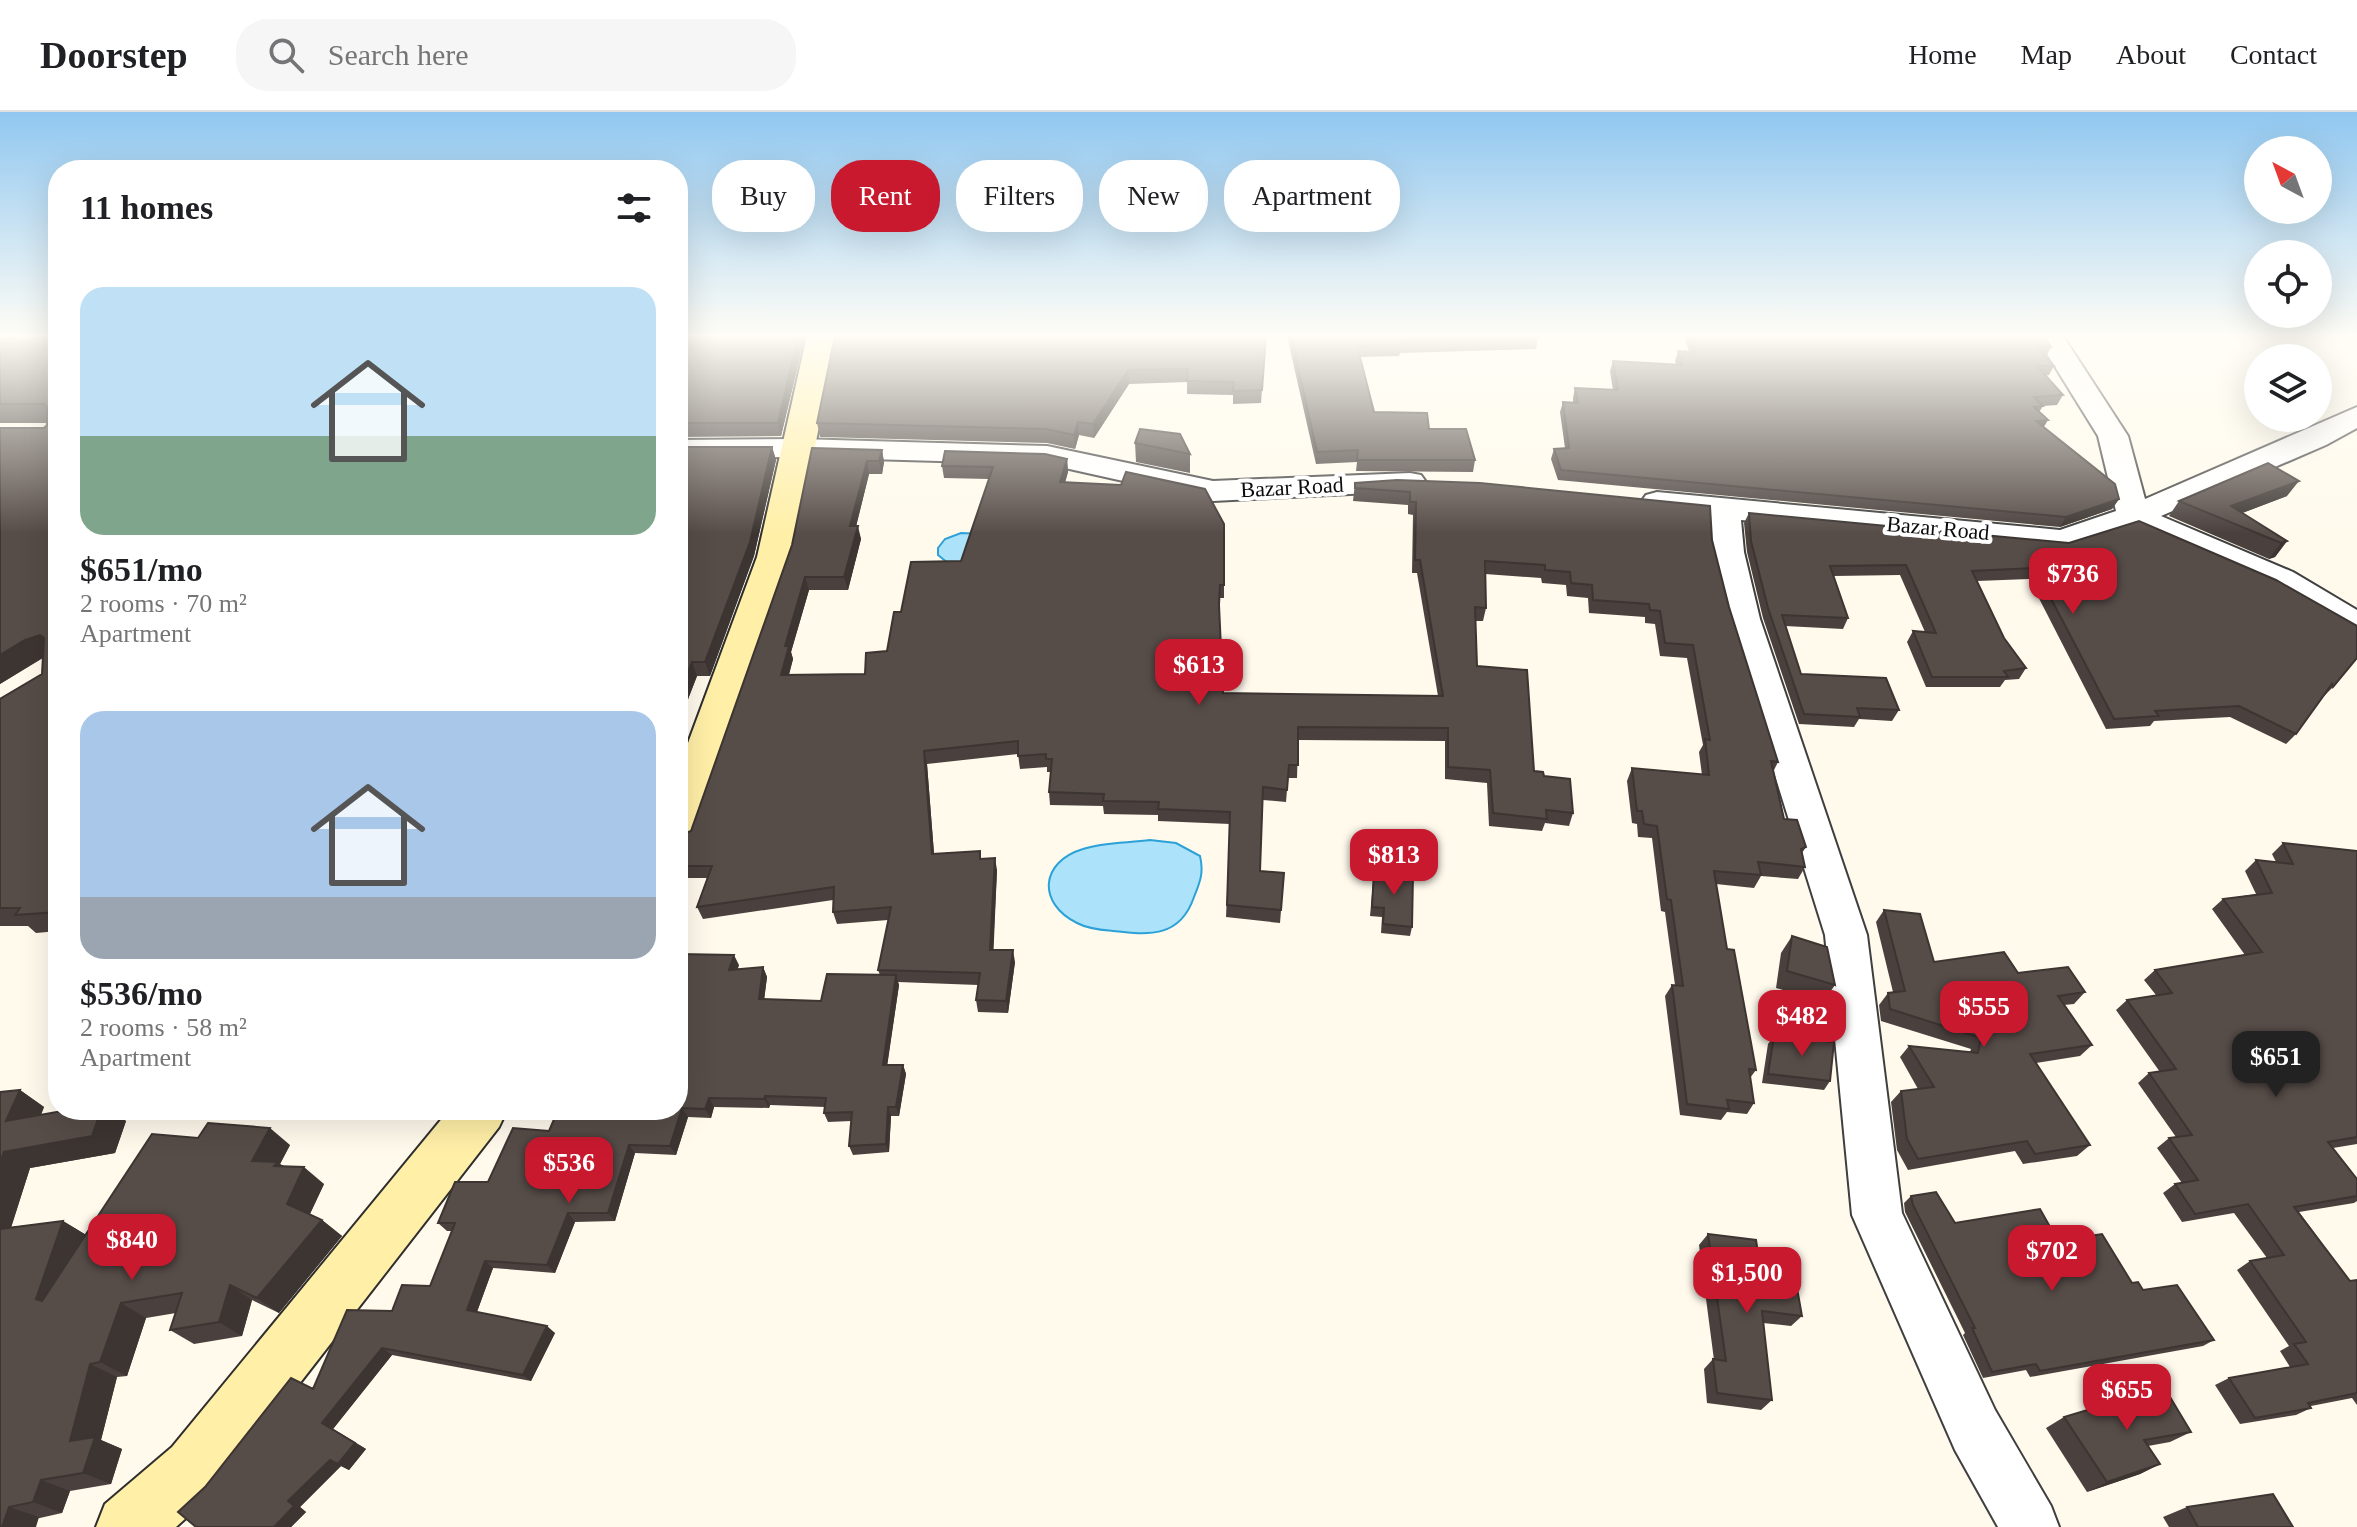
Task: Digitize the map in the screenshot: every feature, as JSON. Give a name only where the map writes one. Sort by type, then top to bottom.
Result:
[{"type":"street","points":[[688,802],[775,557],[808,402]]},
{"type":"street","points":[[2091,402],[2113,436],[2133,516],[2281,580],[2357,625]]},
{"type":"street","name":"Bazar Road","points":[[1627,498],[1811,519],[1939,527],[2062,541],[2133,516],[2315,439],[2357,416]]},
{"type":"street","name":"Bazar Road","points":[[688,449],[798,448],[1047,455],[1213,491],[1395,481],[1436,483]]},
{"type":"street","points":[[1724,509],[1727,552],[1743,619],[1846,935],[1877,1215],[1975,1430],[2030,1527]]},
{"type":"street","points":[[128,1527],[194,1469],[473,1120]]},
{"type":"water","points":[[961,533],[1009,535],[1025,555],[948,563],[938,555],[938,548],[945,539]]},
{"type":"water","points":[[1150,840],[1176,843],[1200,856],[1201,877],[1194,897],[1188,910],[1172,927],[1151,933],[1095,929],[1077,923],[1055,905],[1049,883],[1058,863],[1069,855],[1099,845]]},
{"type":"building","points":[[48,402],[48,913],[15,915],[20,908],[0,908],[0,699],[42,674],[44,638],[40,635],[25,640],[0,655],[0,428],[44,428],[47,425],[47,407],[44,404],[0,404]]},
{"type":"building","points":[[688,402],[783,402],[778,423],[688,423]]},
{"type":"building","points":[[821,402],[1107,402],[1093,424],[1078,422],[1074,435],[1046,429],[817,423]]},
{"type":"building","points":[[1306,402],[1371,402],[1374,412],[1427,413],[1429,429],[1466,429],[1475,460],[1357,460],[1358,450],[1317,452]]},
{"type":"building","points":[[1563,402],[2039,402],[2043,406],[2034,407],[2048,420],[2036,421],[2115,484],[2119,499],[2066,517],[1561,470],[1554,449],[1569,448]]},
{"type":"building","points":[[1140,429],[1180,434],[1190,454],[1135,443]]},
{"type":"building","points":[[688,447],[772,447],[750,542],[705,662],[692,662],[688,672]]},
{"type":"building","points":[[812,448],[882,450],[879,461],[867,461],[850,526],[858,526],[844,577],[805,577],[785,646],[789,646],[781,675],[865,674],[866,653],[887,651],[894,612],[901,612],[911,562],[961,561],[993,467],[942,466],[945,451],[1045,454],[1067,459],[1060,482],[1121,485],[1126,472],[1205,489],[1224,524],[1224,585],[1220,585],[1219,605],[1223,693],[1443,696],[1420,560],[1415,560],[1416,502],[1410,502],[1410,492],[1355,488],[1355,483],[1397,480],[1480,483],[1710,506],[1712,540],[1729,607],[1778,762],[1771,761],[1784,819],[1797,820],[1806,847],[1801,849],[1805,867],[1758,862],[1761,875],[1714,871],[1727,949],[1734,950],[1756,1070],[1749,1069],[1754,1103],[1727,1100],[1729,1109],[1687,1104],[1672,985],[1683,986],[1671,900],[1667,899],[1657,826],[1644,824],[1642,811],[1637,811],[1632,768],[1709,775],[1705,739],[1710,740],[1693,645],[1665,643],[1660,611],[1650,610],[1649,604],[1593,600],[1592,585],[1571,583],[1570,572],[1545,570],[1545,565],[1485,561],[1486,608],[1475,607],[1477,666],[1527,670],[1534,771],[1543,772],[1544,776],[1570,779],[1573,813],[1546,810],[1547,819],[1493,813],[1490,770],[1448,767],[1448,728],[1298,727],[1298,765],[1289,765],[1287,790],[1263,787],[1260,871],[1284,873],[1281,910],[1227,905],[1230,812],[1158,809],[1159,802],[1103,801],[1104,794],[1049,792],[1052,759],[1046,759],[1046,754],[1018,756],[1018,741],[924,751],[932,854],[980,851],[980,859],[995,858],[990,950],[1013,950],[1006,1001],[976,1000],[980,973],[878,970],[891,907],[833,912],[834,887],[697,907],[712,866],[688,866],[688,832],[691,831],[792,545]]},
{"type":"building","points":[[2268,463],[2299,481],[2231,506],[2287,541],[2281,543],[2179,501]]},
{"type":"building","points":[[1749,513],[2069,543],[2139,521],[2276,580],[2357,626],[2357,658],[2333,687],[2332,684],[2296,734],[2239,706],[2155,711],[2159,716],[2114,719],[2035,568],[1972,571],[2004,638],[2026,668],[2004,671],[2008,677],[1932,677],[1913,631],[1936,633],[1906,565],[1830,566],[1848,618],[1782,615],[1801,674],[1886,678],[1899,710],[1857,708],[1860,717],[1804,714],[1768,608],[1751,541]]},
{"type":"building","points":[[2283,843],[2357,851],[2357,1137],[2328,1142],[2357,1179],[2357,1196],[2294,1207],[2350,1281],[2357,1280],[2357,1393],[2308,1403],[2311,1408],[2255,1418],[2229,1378],[2308,1364],[2294,1344],[2306,1342],[2250,1261],[2284,1255],[2248,1204],[2195,1214],[2175,1184],[2198,1180],[2169,1138],[2192,1135],[2149,1073],[2176,1069],[2127,1000],[2172,993],[2155,970],[2262,952],[2223,899],[2272,893],[2256,860],[2293,864]]},
{"type":"building","points":[[1374,871],[1413,874],[1412,927],[1383,924],[1384,908],[1372,907]]},
{"type":"building","points":[[1884,910],[1920,914],[1934,962],[2004,952],[2018,973],[2068,967],[2085,992],[2058,996],[2092,1045],[2030,1054],[2090,1145],[2035,1154],[2027,1141],[1918,1159],[1907,1139],[1901,1091],[1934,1087],[1909,1046],[1978,1053],[1981,1038],[1890,1009],[1888,993],[1905,991]]},
{"type":"building","points":[[1792,936],[1827,947],[1835,985],[1787,971]]},
{"type":"building","points":[[688,954],[734,955],[729,970],[763,967],[759,999],[821,1001],[827,974],[896,975],[883,1065],[903,1065],[896,1107],[888,1107],[886,1144],[849,1146],[852,1112],[824,1113],[826,1098],[709,1098],[705,1109],[688,1108]]},
{"type":"building","points":[[1774,1036],[1834,1042],[1830,1081],[1768,1074]]},
{"type":"building","points":[[20,1090],[6,1121],[48,1114],[48,1120],[98,1120],[92,1136],[4,1152],[0,1164],[0,1092]]},
{"type":"building","points":[[554,1120],[678,1120],[670,1146],[629,1145],[608,1213],[568,1213],[547,1265],[485,1261],[467,1310],[547,1326],[523,1375],[382,1348],[322,1423],[355,1443],[338,1464],[330,1460],[288,1501],[294,1506],[274,1527],[196,1527],[178,1512],[205,1487],[291,1378],[313,1389],[347,1310],[392,1311],[402,1285],[430,1286],[455,1223],[438,1223],[455,1182],[488,1182],[513,1128],[549,1131]]},
{"type":"building","points":[[208,1123],[270,1128],[252,1161],[277,1162],[274,1166],[304,1167],[287,1204],[322,1220],[257,1298],[230,1285],[219,1322],[170,1330],[182,1293],[121,1303],[100,1362],[90,1364],[70,1441],[95,1437],[83,1473],[41,1480],[33,1502],[9,1507],[0,1527],[0,1229],[63,1221],[36,1299],[42,1301],[152,1134],[198,1138]]},
{"type":"building","points":[[1936,1192],[1955,1223],[2040,1209],[2058,1241],[2102,1234],[2132,1283],[2138,1282],[2143,1290],[2177,1285],[2214,1340],[2040,1371],[2036,1364],[1992,1372],[1972,1328],[1975,1328],[1913,1205],[1911,1196]]},
{"type":"building","points":[[1708,1234],[1756,1240],[1761,1273],[1795,1277],[1802,1316],[1762,1311],[1772,1400],[1717,1393],[1713,1359],[1726,1361]]},
{"type":"building","points":[[2164,1387],[2191,1432],[2144,1440],[2160,1464],[2107,1482],[2064,1417]]},
{"type":"building","points":[[2273,1494],[2293,1527],[2198,1527],[2187,1507]]}]
